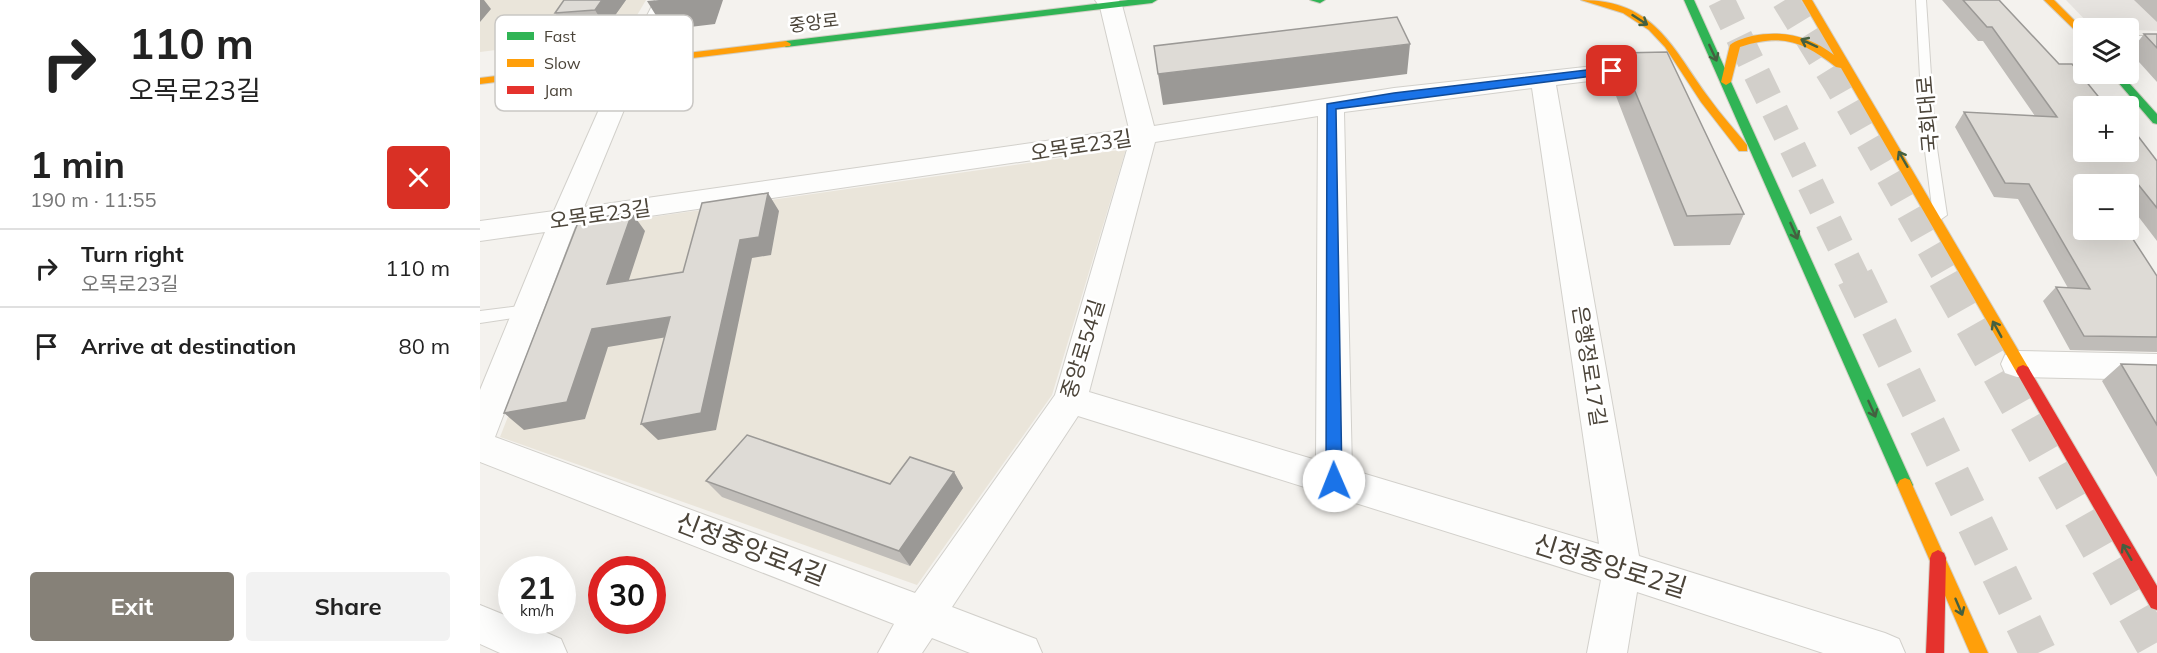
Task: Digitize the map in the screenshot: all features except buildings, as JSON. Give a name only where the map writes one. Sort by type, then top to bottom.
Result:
[{"type":"main road","name":"중앙로","points":[[693,55],[1108,3],[1152,0]]},
{"type":"main road","points":[[1315,0],[1320,0]]},
{"type":"main road","points":[[1586,0],[1626,11],[1652,28],[1682,63],[1705,100],[1775,190]]},
{"type":"main road","points":[[1689,0],[1979,653]]},
{"type":"main road","points":[[1697,18],[1699,0]]},
{"type":"main road","points":[[1807,0],[2157,602]]},
{"type":"main road","points":[[2049,0],[2073,25]]},
{"type":"main road","points":[[1726,82],[1735,45],[1754,36],[1777,34],[1804,40],[1821,49],[1855,79]]},
{"type":"main road","name":"중앙로","points":[[480,81],[495,79]]},
{"type":"main road","points":[[2125,84],[2157,121]]},
{"type":"main road","points":[[1935,653],[1938,558]]},
{"type":"street","points":[[658,15],[666,0]]},
{"type":"street","name":"중앙로54길","points":[[898,653],[1070,400],[1144,136],[1108,3]]},
{"type":"street","points":[[2139,43],[2157,43]]},
{"type":"street","name":"오목로23길","points":[[480,231],[774,191],[1331,106],[1543,78],[1682,63]]},
{"type":"street","name":"은행정로17길","points":[[1543,78],[1622,569],[1607,653]]},
{"type":"street","points":[[1331,106],[1334,481]]},
{"type":"street","points":[[480,432],[564,219],[610,111]]},
{"type":"street","points":[[2017,364],[2157,367]]},
{"type":"street","name":"신정중앙로2길","points":[[1070,400],[1622,569],[1885,653]]},
{"type":"street","name":"신정중앙로4길","points":[[480,447],[1022,653]]},
{"type":"street","points":[[480,624],[547,653]]},
{"type":"lane","name":"국회대로","points":[[1921,0],[1929,135],[1941,227]]},
{"type":"lane","points":[[480,317],[528,311]]},
{"type":"shaded area","points":[[480,0],[646,0],[637,15],[495,15],[495,50],[480,52]]},
{"type":"shaded area","points":[[2066,0],[2157,0],[2157,31],[2139,30],[2139,18],[2083,18]]},
{"type":"shaded area","points":[[1126,149],[1052,395],[917,585],[500,437],[582,227]]},
{"type":"tunnel","points":[[1721,0],[1856,278]]},
{"type":"tunnel","points":[[1785,0],[1838,86],[1947,278]]},
{"type":"tunnel","points":[[1855,277],[2038,653]]},
{"type":"tunnel","points":[[1946,277],[2157,650]]},
{"type":"traffic: fast","points":[[786,44],[1152,0]]},
{"type":"traffic: fast","points":[[1315,0],[1320,0]]},
{"type":"traffic: fast","points":[[1689,0],[1905,485]]},
{"type":"traffic: fast","points":[[2125,84],[2157,121]]},
{"type":"traffic: slow","points":[[1586,0],[1626,11],[1652,28],[1669,45],[1705,100],[1743,148]]},
{"type":"traffic: slow","points":[[1807,0],[2023,371]]},
{"type":"traffic: slow","points":[[2049,0],[2073,25]]},
{"type":"traffic: slow","points":[[1726,82],[1735,45],[1765,37],[1790,37],[1803,41],[1840,65]]},
{"type":"traffic: slow","points":[[693,55],[786,44]]},
{"type":"traffic: slow","points":[[480,81],[495,79]]},
{"type":"traffic: slow","points":[[1905,485],[1979,653]]},
{"type":"traffic: jam","points":[[2023,371],[2157,602]]},
{"type":"traffic: jam","points":[[1935,653],[1938,558]]},
{"type":"route","points":[[1334,481],[1331,106],[1394,96],[1612,71]]}]
